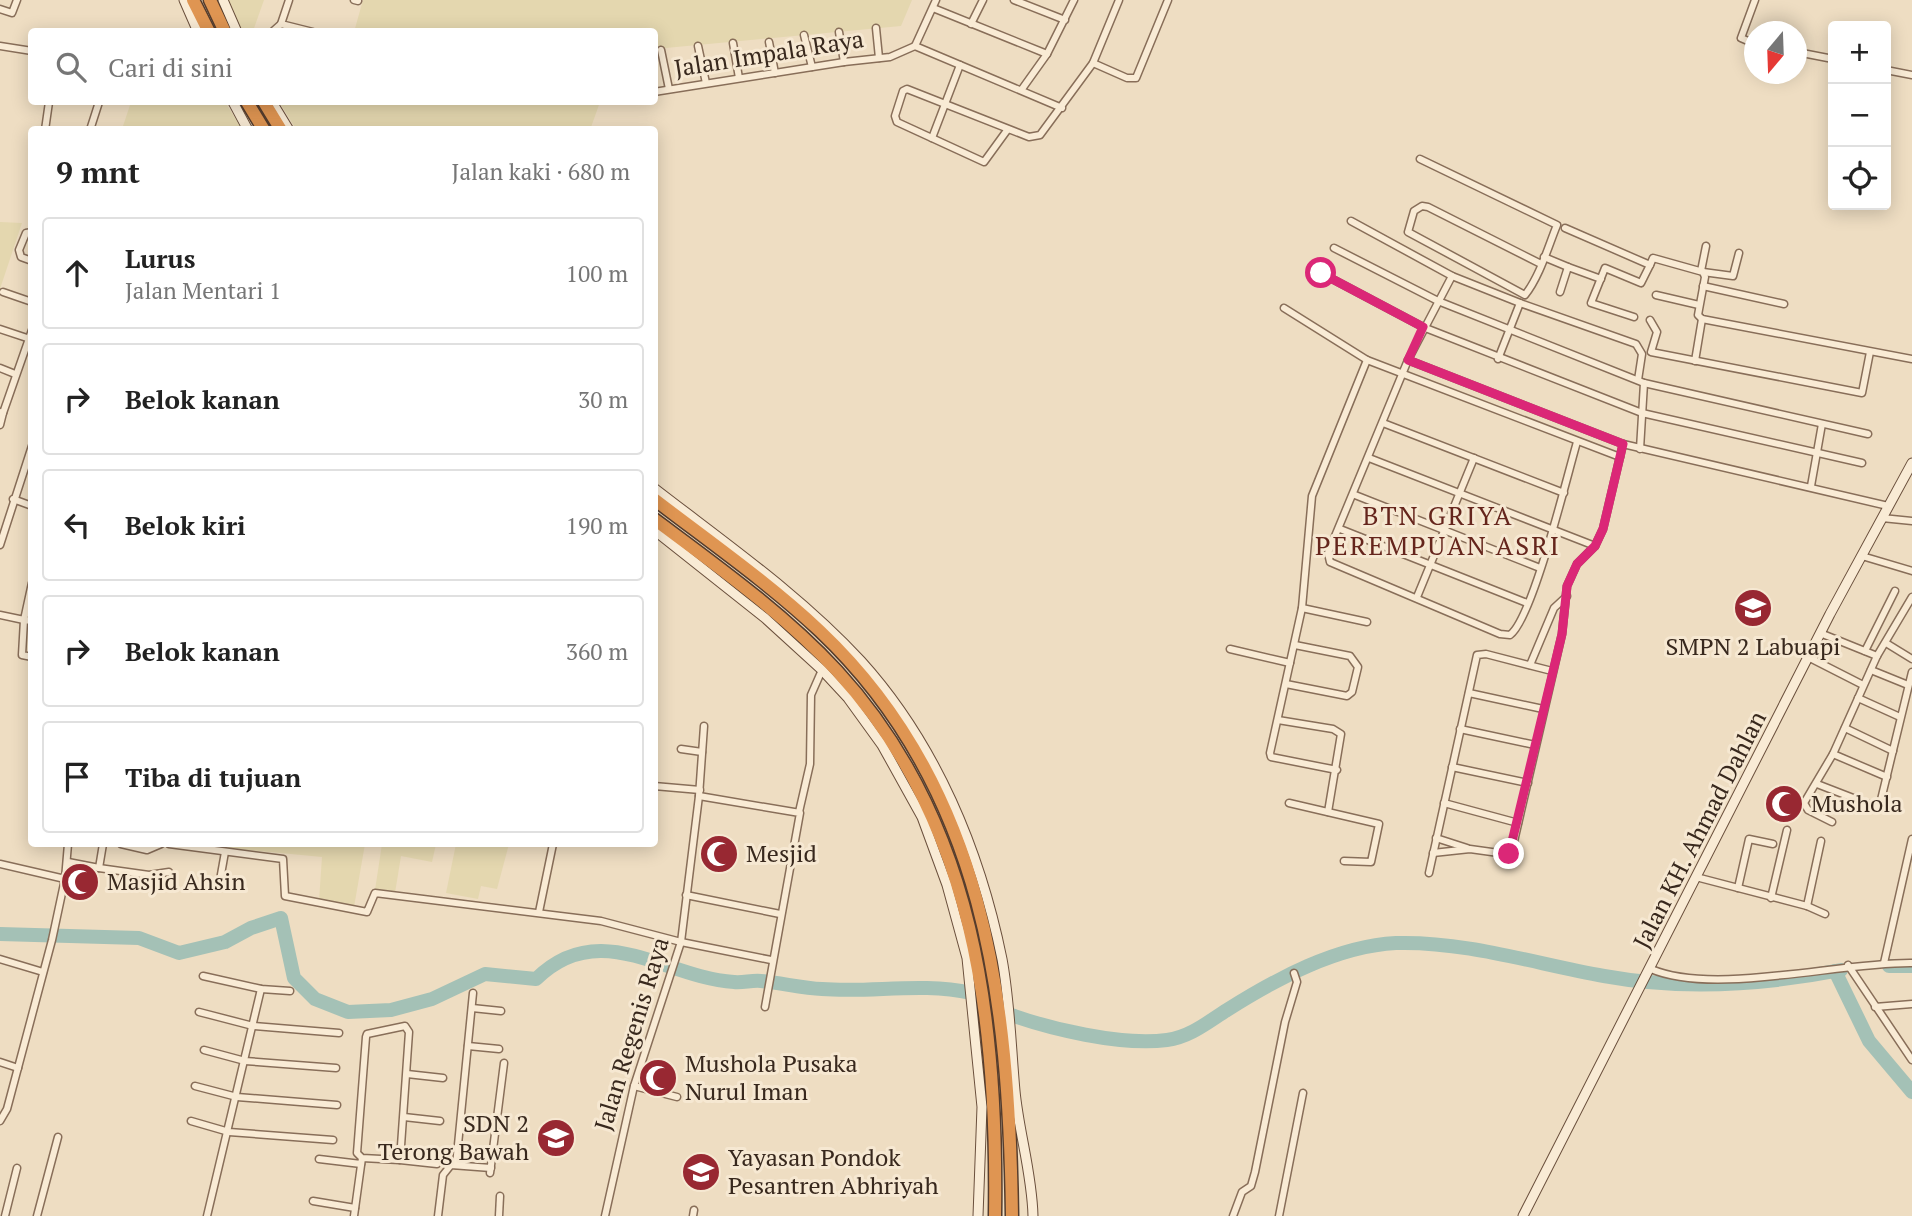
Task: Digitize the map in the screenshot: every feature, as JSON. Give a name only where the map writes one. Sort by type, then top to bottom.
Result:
[{"type":"highway","points":[[193,0],[207,28]]},
{"type":"highway","points":[[211,0],[223,28]]},
{"type":"highway","points":[[249,105],[262,126]]},
{"type":"highway","points":[[266,105],[279,126]]},
{"type":"highway","points":[[658,502],[820,632],[880,701],[912,747],[944,805],[962,849],[998,962],[996,1000],[1009,1124],[1012,1216]]},
{"type":"highway","points":[[658,522],[800,635],[849,685],[885,731],[904,761],[947,853],[996,1000]]},
{"type":"highway","points":[[995,1216],[994,1125],[998,1019]]},
{"type":"street","points":[[0,9],[12,13],[17,0]]},
{"type":"street","points":[[184,0],[196,28]]},
{"type":"street","points":[[223,0],[235,28]]},
{"type":"street","points":[[276,28],[281,24],[289,0]]},
{"type":"street","points":[[936,0],[915,46],[1062,108]]},
{"type":"street","points":[[971,24],[983,0]]},
{"type":"street","points":[[1014,0],[1065,20]]},
{"type":"street","points":[[1022,89],[1047,54],[1074,0]]},
{"type":"street","points":[[1008,129],[985,162],[896,120],[903,91],[908,89],[1029,137],[1040,135],[1093,62],[1119,0]]},
{"type":"street","points":[[1093,62],[1132,79],[1136,78],[1168,0]]},
{"type":"street","points":[[1747,21],[1755,0]]},
{"type":"street","points":[[933,8],[1047,54]]},
{"type":"street","points":[[281,24],[297,28]]},
{"type":"street","points":[[876,28],[879,58]]},
{"type":"street","points":[[839,32],[844,62]]},
{"type":"street","points":[[804,35],[812,67]]},
{"type":"street","points":[[769,42],[775,73]]},
{"type":"street","points":[[733,43],[739,78]]},
{"type":"street","points":[[0,46],[28,50]]},
{"type":"street","points":[[698,46],[706,83]]},
{"type":"street","name":"Jalan Impala Raya","points":[[658,91],[890,57],[915,46]]},
{"type":"street","points":[[662,50],[669,89]]},
{"type":"street","points":[[1807,54],[1828,58]]},
{"type":"street","points":[[932,138],[960,65]]},
{"type":"street","points":[[1891,71],[1912,75]]},
{"type":"street","points":[[46,126],[49,105]]},
{"type":"street","points":[[91,126],[98,105]]},
{"type":"street","points":[[235,105],[246,126]]},
{"type":"street","points":[[274,105],[287,126]]},
{"type":"street","points":[[1420,159],[1556,223],[1542,261],[1528,292],[1521,294],[1410,233],[1408,227],[1418,208],[1428,207],[1542,261],[1601,279]]},
{"type":"street","points":[[1351,221],[1451,276],[1636,344],[1642,354],[1640,449]]},
{"type":"street","points":[[1565,228],[1650,265]]},
{"type":"street","points":[[28,233],[19,250],[21,257],[28,260]]},
{"type":"street","points":[[1706,246],[1698,315],[1702,319],[1912,359]]},
{"type":"street","points":[[1334,247],[1438,301],[1641,381],[1867,434]]},
{"type":"street","points":[[1634,317],[1591,303],[1605,268],[1641,283],[1653,258],[1733,276],[1739,253]]},
{"type":"street","points":[[1560,292],[1568,267]]},
{"type":"street","points":[[1321,273],[1423,327],[1498,359],[1642,413],[1861,463]]},
{"type":"street","points":[[1451,276],[1408,360],[1355,495],[1328,553],[1330,562],[1504,635],[1514,632],[1553,530],[1577,442]]},
{"type":"street","points":[[1703,286],[1784,304]]},
{"type":"street","points":[[4,292],[28,301]]},
{"type":"street","points":[[1656,295],[1699,305]]},
{"type":"street","points":[[1498,359],[1520,303]]},
{"type":"street","points":[[1283,308],[1367,360],[1620,457]]},
{"type":"street","points":[[1695,361],[1702,319]]},
{"type":"street","points":[[1650,320],[1657,332],[1651,352],[1862,393],[1870,352]]},
{"type":"street","points":[[0,329],[28,339]]},
{"type":"street","points":[[0,425],[15,374],[28,345]]},
{"type":"street","points":[[1337,769],[1271,757],[1302,608],[1315,488],[1367,360]]},
{"type":"street","points":[[1408,360],[1623,444],[1888,506]]},
{"type":"street","points":[[0,368],[15,374]]},
{"type":"street","points":[[1383,423],[1564,493]]},
{"type":"street","points":[[1811,486],[1822,424]]},
{"type":"street","points":[[1436,838],[1470,849],[1509,854],[1528,783],[1572,572],[1595,546],[1603,529],[1623,444]]},
{"type":"street","points":[[0,545],[28,457]]},
{"type":"street","points":[[1369,458],[1595,546]]},
{"type":"street","points":[[1417,597],[1474,458]]},
{"type":"street","name":"Jalan KH. Ahmad Dahlan","points":[[1523,1216],[1820,633],[1912,463]]},
{"type":"street","points":[[658,491],[791,595],[862,662],[885,691],[926,751],[950,797],[982,879],[998,962]]},
{"type":"street","points":[[1355,495],[1539,568]]},
{"type":"street","points":[[13,499],[28,505]]},
{"type":"street","points":[[0,513],[8,515]]},
{"type":"street","points":[[1882,518],[1912,522]]},
{"type":"street","points":[[1340,529],[1527,603]]},
{"type":"street","points":[[658,533],[765,618],[822,670],[848,698],[882,745],[922,817],[956,916],[971,988],[982,1119],[978,1216]]},
{"type":"street","points":[[1862,556],[1912,571]]},
{"type":"street","points":[[1865,651],[1895,591]]},
{"type":"street","points":[[1530,665],[1553,608],[1567,596]]},
{"type":"street","points":[[1832,822],[1805,805],[1833,754],[1877,656],[1912,597]]},
{"type":"street","points":[[1302,608],[1367,622]]},
{"type":"street","points":[[0,615],[28,621],[20,653],[28,656]]},
{"type":"street","points":[[1820,633],[1877,656]]},
{"type":"street","points":[[1886,643],[1912,659]]},
{"type":"street","points":[[1286,684],[1347,696],[1352,691],[1358,667],[1350,656],[1295,645]]},
{"type":"street","points":[[1230,649],[1290,663]]},
{"type":"street","points":[[1429,873],[1479,653],[1552,671]]},
{"type":"street","points":[[1808,657],[1863,685]]},
{"type":"street","points":[[765,1007],[771,960],[809,771],[811,695],[822,670]]},
{"type":"street","points":[[1871,670],[1909,685]]},
{"type":"street","points":[[1817,784],[1880,808],[1912,672]]},
{"type":"street","points":[[1469,693],[1543,709]]},
{"type":"street","points":[[1858,698],[1900,717]]},
{"type":"street","points":[[1278,720],[1339,732],[1342,739],[1328,812]]},
{"type":"street","name":"Jalan Regenis Raya","points":[[605,1216],[634,1086],[681,942],[700,793],[704,726]]},
{"type":"street","points":[[1845,728],[1893,751]]},
{"type":"street","points":[[1460,729],[1535,745]]},
{"type":"street","points":[[681,749],[702,752]]},
{"type":"street","points":[[1833,754],[1887,777]]},
{"type":"street","points":[[1452,767],[1528,783]]},
{"type":"street","points":[[658,787],[799,812]]},
{"type":"street","points":[[1289,803],[1380,825],[1371,862],[1344,861]]},
{"type":"street","points":[[1444,803],[1518,822]]},
{"type":"street","points":[[1771,898],[1787,830]]},
{"type":"street","points":[[1738,888],[1749,839],[1773,844]]},
{"type":"street","points":[[1884,963],[1912,839]]},
{"type":"street","points":[[1807,906],[1821,841]]},
{"type":"street","points":[[0,1121],[5,1115],[52,940],[68,862],[68,847]]},
{"type":"street","points":[[99,868],[102,847]]},
{"type":"street","points":[[133,847],[145,850],[153,847]]},
{"type":"street","points":[[190,847],[283,859],[285,896],[326,906],[367,912],[376,893],[539,912],[601,921],[681,942],[771,960]]},
{"type":"street","points":[[539,912],[552,847]]},
{"type":"street","points":[[1433,853],[1470,849]]},
{"type":"street","points":[[220,880],[225,852]]},
{"type":"street","points":[[68,862],[149,875],[169,872]]},
{"type":"street","points":[[0,864],[65,879]]},
{"type":"street","points":[[1696,877],[1807,906],[1825,914]]},
{"type":"street","points":[[686,895],[780,914]]},
{"type":"street","points":[[0,960],[43,972]]},
{"type":"street","points":[[1649,972],[1676,978],[1702,979],[1782,975],[1884,963],[1912,963]]},
{"type":"street","points":[[1849,966],[1912,1059]]},
{"type":"street","points":[[1234,1216],[1242,1192],[1251,1186],[1255,1172],[1285,1022],[1297,982],[1294,974]]},
{"type":"street","points":[[203,976],[261,989],[290,991]]},
{"type":"street","points":[[207,1216],[261,989]]},
{"type":"street","points":[[456,1165],[473,993]]},
{"type":"street","points":[[996,1000],[1032,1189],[1033,1216]]},
{"type":"street","points":[[1875,1007],[1912,1004]]},
{"type":"street","points":[[472,1008],[501,1011]]},
{"type":"street","points":[[199,1012],[253,1026],[339,1033]]},
{"type":"street","points":[[313,1202],[355,1212],[362,1161],[357,1153],[367,1034],[409,1028],[400,1160]]},
{"type":"street","points":[[468,1046],[499,1049]]},
{"type":"street","points":[[204,1050],[245,1061],[336,1068]]},
{"type":"street","points":[[0,1062],[18,1068]]},
{"type":"street","points":[[438,1216],[443,1175],[451,1165],[491,1171],[504,1063]]},
{"type":"street","points":[[407,1074],[443,1078]]},
{"type":"street","points":[[195,1086],[237,1097],[337,1105]]},
{"type":"street","points":[[634,1086],[677,1097]]},
{"type":"street","points":[[1279,1216],[1303,1093]]},
{"type":"street","points":[[404,1117],[440,1121]]},
{"type":"street","points":[[191,1121],[229,1132],[333,1140]]},
{"type":"street","points":[[37,1216],[58,1137]]},
{"type":"street","points":[[319,1159],[400,1160],[437,1164]]},
{"type":"street","points":[[5,1216],[18,1168]]},
{"type":"street","points":[[499,1216],[500,1196]]},
{"type":"shaded area","points":[[227,0],[264,0],[254,28],[241,28]]},
{"type":"shaded area","points":[[363,0],[912,0],[901,26],[658,49],[658,28],[355,28]]},
{"type":"shaded area","points":[[130,105],[227,105],[240,126],[123,126]]},
{"type":"shaded area","points":[[281,105],[599,105],[591,126],[294,126]]},
{"type":"shaded area","points":[[0,222],[22,223],[0,289]]},
{"type":"shaded area","points":[[217,847],[364,847],[354,907],[319,901],[322,857]]},
{"type":"shaded area","points":[[382,847],[435,847],[432,862],[401,856],[395,893],[375,890]]},
{"type":"shaded area","points":[[455,847],[508,847],[497,889],[481,886],[478,899],[446,893]]},
{"type":"waterway","points":[[0,934],[139,938],[179,953],[225,942],[251,928],[281,918],[294,978],[315,999],[348,1012],[391,1010],[432,999],[485,974],[536,979],[560,961],[584,952],[609,951],[633,955],[708,978],[734,982],[761,981],[841,990],[934,988],[971,993],[1006,1013],[1043,1025],[1128,1041],[1167,1040],[1191,1032],[1286,976],[1330,957],[1374,945],[1422,943],[1475,949],[1604,976],[1663,983],[1752,982],[1841,970]]},
{"type":"waterway","points":[[1889,966],[1912,966]]},
{"type":"waterway","points":[[1835,971],[1869,1041],[1912,1092]]},
{"type":"place","name":"SMPN 2 Labuapi","points":[[1753,608]]},
{"type":"place","name":"Mushola","points":[[1784,804]]},
{"type":"place","name":"Mesjid","points":[[719,854]]},
{"type":"place","name":"Masjid Ahsin","points":[[80,882]]},
{"type":"place","name":"Mushola Pusaka Nurul Iman","points":[[658,1078]]},
{"type":"place","name":"SDN 2 Terong Bawah","points":[[556,1138]]},
{"type":"place","name":"Yayasan Pondok Pesantren Abhriyah","points":[[701,1172]]},
{"type":"district","name":"BTN GRIYA PEREMPUAN ASRI","points":[[1438,531]]},
{"type":"route","points":[[1321,273],[1423,327],[1408,360],[1623,444],[1603,529],[1595,546],[1577,564],[1567,586],[1562,634],[1509,854]]}]
